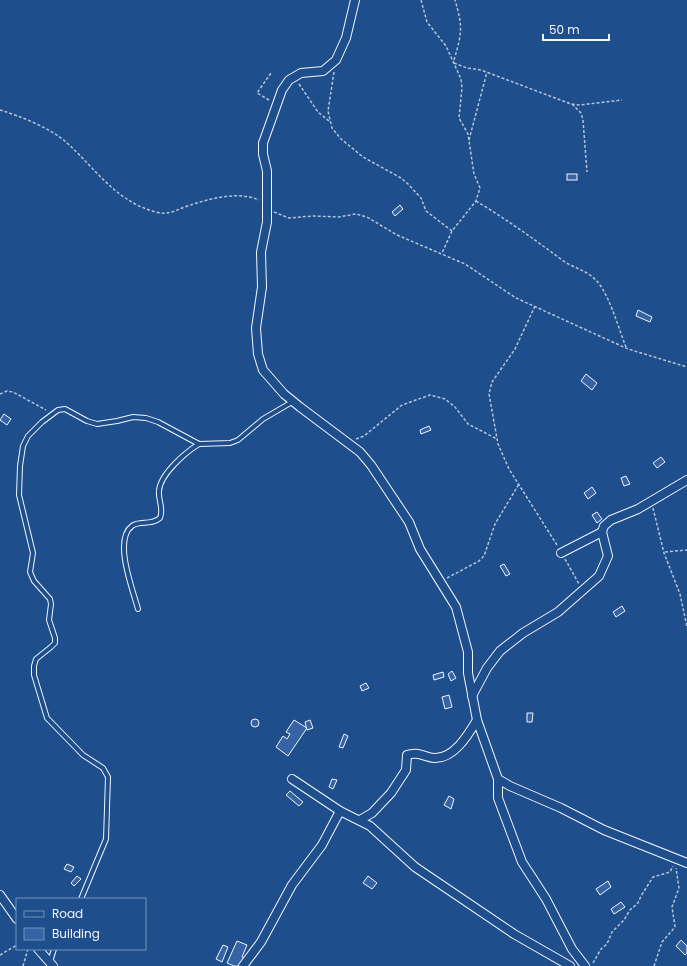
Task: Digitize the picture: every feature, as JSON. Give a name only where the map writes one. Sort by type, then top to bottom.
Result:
[{"type":"street","points":[[355,0],[346,38],[336,60],[323,71],[308,71],[294,76],[282,90],[262,148],[267,171],[267,222],[260,252],[262,287],[256,328],[258,354],[263,370],[293,401],[346,441],[368,461],[409,522],[420,549],[447,590],[456,607],[464,631],[468,652],[468,672],[472,696],[477,720],[498,778],[498,798],[522,862],[546,900],[572,949],[585,966]]},
{"type":"street","points":[[472,696],[487,668],[500,651],[523,633],[558,612],[599,576],[606,565],[608,556],[602,532],[604,526],[610,520],[638,509],[687,480]]},
{"type":"street","points":[[561,553],[602,532]]},
{"type":"street","points":[[360,820],[375,810],[391,794],[406,770],[407,755],[417,753],[435,758],[451,752],[462,743],[477,720]]},
{"type":"street","points":[[498,778],[510,786],[561,808],[604,830],[687,863]]},
{"type":"street","points":[[292,779],[340,811],[360,820],[375,830],[415,867],[514,934],[570,966]]},
{"type":"street","points":[[243,966],[263,939],[292,885],[322,845],[340,811]]},
{"type":"street","points":[[0,895],[16,918]]},
{"type":"street","points":[[39,950],[52,965]]},
{"type":"lane","points":[[81,898],[106,839],[108,777],[102,768],[83,755],[53,725],[47,718],[41,702],[34,666],[36,659],[51,647],[55,638],[48,620],[51,604],[50,599],[34,581],[30,572],[33,553],[19,495],[20,466],[23,446],[33,430],[58,410],[65,409],[87,421],[97,424],[133,417],[146,418],[158,422],[199,444],[230,443],[238,440],[263,419],[293,401]]},
{"type":"lane","points":[[138,609],[125,560],[125,536],[133,525],[139,523],[151,523],[160,518],[162,513],[159,491],[162,482],[179,460],[199,444]]},
{"type":"lane","points":[[52,965],[51,955],[54,950]]},
{"type":"path","points":[[421,0],[427,22],[446,46],[461,79],[462,88],[459,118],[468,134],[474,174],[480,188],[476,201],[452,231],[442,253]]},
{"type":"path","points":[[454,62],[460,42],[461,29],[461,17],[455,0]]},
{"type":"path","points":[[329,121],[328,111],[336,60]]},
{"type":"path","points":[[454,62],[467,68],[487,72],[571,104],[580,105],[622,100]]},
{"type":"path","points":[[468,142],[487,72]]},
{"type":"path","points":[[271,73],[257,93],[278,103]]},
{"type":"path","points":[[294,76],[311,103],[329,121],[338,137],[351,149],[408,184],[421,198],[426,211],[452,231]]},
{"type":"path","points":[[571,104],[581,113],[583,120],[587,172]]},
{"type":"path","points":[[0,110],[33,123],[65,141],[113,190],[150,211],[163,214],[172,213],[207,201],[244,195],[251,196],[289,218],[313,216],[338,217],[356,214],[368,217],[397,235],[465,264],[516,298],[535,305],[626,348],[687,367]]},
{"type":"path","points":[[476,201],[514,225],[562,260],[583,269],[590,275],[599,284],[607,298],[626,348]]},
{"type":"path","points":[[535,305],[514,349],[492,382],[489,394],[490,408],[497,438],[509,468],[561,553],[582,591]]},
{"type":"path","points":[[0,394],[7,391],[13,392],[44,410],[58,410]]},
{"type":"path","points":[[346,441],[364,436],[402,405],[430,395],[437,396],[450,403],[468,424],[497,438]]},
{"type":"path","points":[[439,580],[450,576],[484,556],[495,524],[519,484]]},
{"type":"path","points":[[652,501],[664,552],[680,594],[687,627]]},
{"type":"path","points":[[664,552],[687,550]]},
{"type":"path","points":[[592,966],[601,949],[607,944],[612,932],[624,920],[630,910],[638,905],[641,896],[653,877],[670,872],[675,862],[679,888],[672,907],[675,927],[662,942],[654,966]]},
{"type":"path","points":[[0,955],[16,946]]},
{"type":"path","points":[[23,966],[28,950]]},
{"type":"building","points":[[567,174],[577,174],[577,180],[567,180]]},
{"type":"building","points":[[400,205],[403,209],[395,216],[392,212]]},
{"type":"building","points":[[638,310],[652,317],[650,322],[636,316]]},
{"type":"building","points":[[586,374],[597,383],[592,390],[581,381]]},
{"type":"building","points":[[4,414],[11,419],[7,425],[0,420]]},
{"type":"building","points":[[429,426],[431,430],[421,434],[420,430]]},
{"type":"building","points":[[661,457],[665,462],[657,468],[653,463]]},
{"type":"building","points":[[626,476],[630,484],[624,486],[621,478]]},
{"type":"building","points":[[592,487],[596,493],[588,499],[584,493]]},
{"type":"building","points":[[597,512],[602,519],[597,523],[592,515]]},
{"type":"building","points":[[504,564],[510,574],[506,576],[500,566]]},
{"type":"building","points":[[622,606],[625,611],[616,617],[613,612]]},
{"type":"building","points":[[452,671],[456,678],[451,681],[448,674]]},
{"type":"building","points":[[443,672],[444,677],[434,680],[433,675]]},
{"type":"building","points":[[366,683],[369,688],[362,691],[360,686]]},
{"type":"building","points":[[449,695],[452,707],[445,709],[442,697]]},
{"type":"building","points":[[527,713],[533,713],[532,722],[527,722]]},
{"type":"building","points":[[253,719],[257,719],[259,723],[257,727],[253,727],[251,725],[251,721]]},
{"type":"building","points":[[294,720],[307,728],[288,756],[276,747],[283,736],[287,739],[290,734],[286,732]]},
{"type":"building","points":[[310,720],[313,728],[307,730],[305,722]]},
{"type":"building","points":[[344,734],[348,736],[343,748],[339,747]]},
{"type":"building","points":[[332,779],[337,780],[333,789],[329,787]]},
{"type":"building","points":[[290,791],[303,802],[299,806],[286,795]]},
{"type":"building","points":[[449,796],[454,799],[451,809],[444,805]]},
{"type":"building","points":[[67,864],[74,867],[71,872],[64,869]]},
{"type":"building","points":[[77,876],[81,879],[74,886],[71,883]]},
{"type":"building","points":[[368,876],[377,883],[372,889],[363,883]]},
{"type":"building","points":[[608,881],[611,887],[600,895],[596,889]]},
{"type":"building","points":[[621,902],[625,907],[614,914],[611,909]]},
{"type":"building","points":[[681,940],[687,946],[687,953],[685,955],[676,946]]},
{"type":"building","points":[[237,941],[247,945],[242,957],[245,958],[241,966],[234,966],[227,963]]},
{"type":"building","points":[[223,945],[228,947],[222,962],[216,959]]}]
